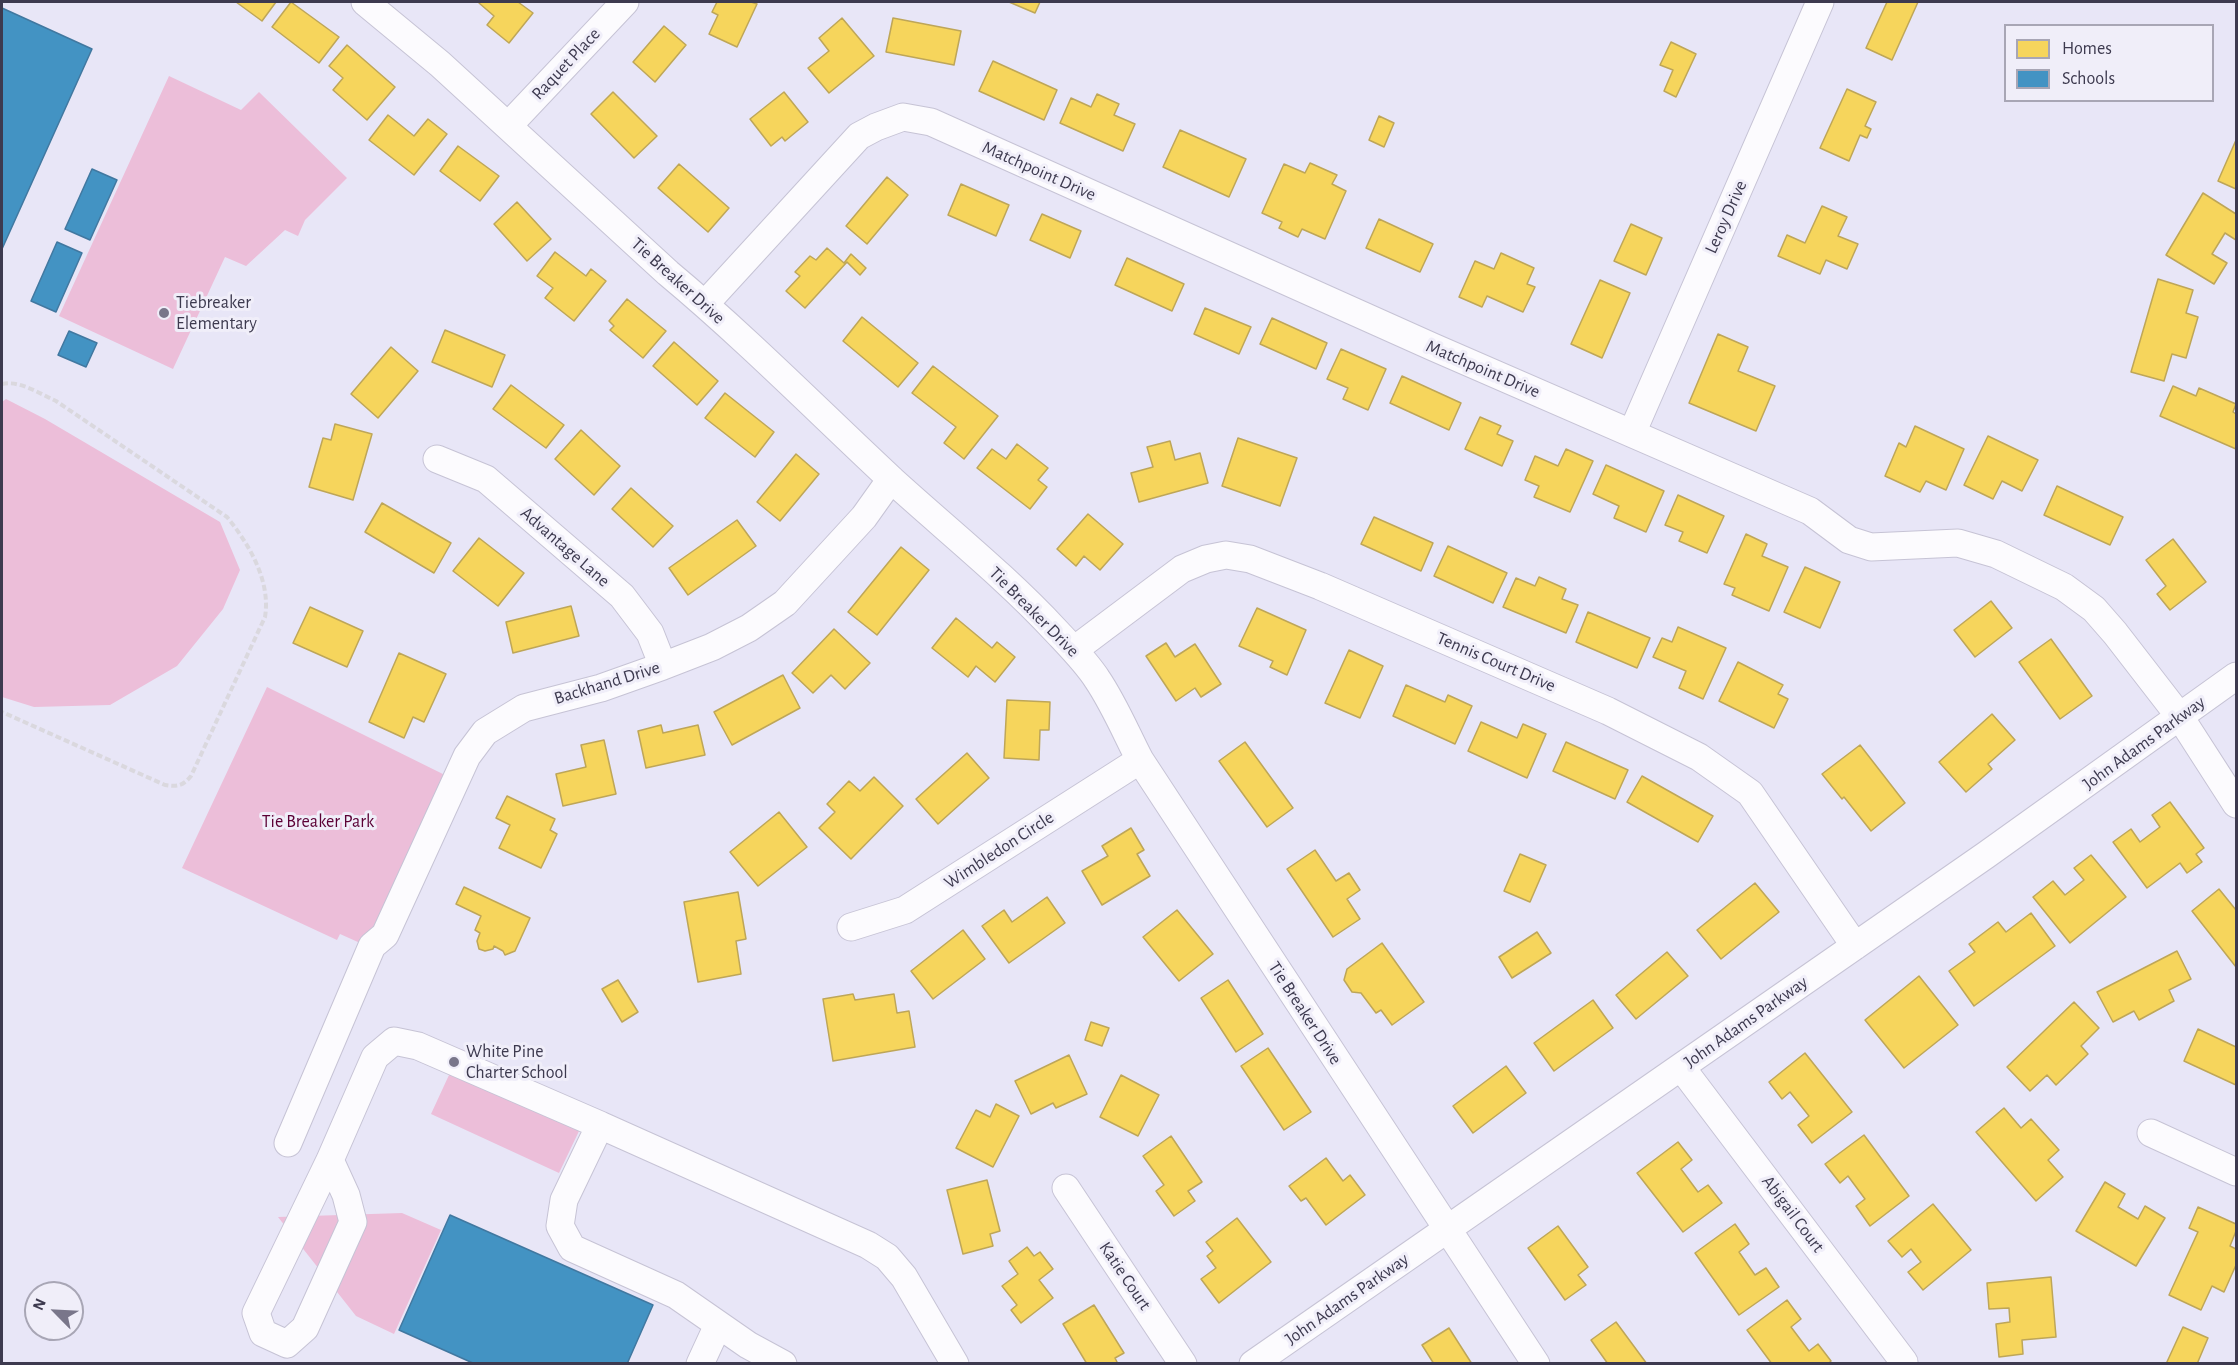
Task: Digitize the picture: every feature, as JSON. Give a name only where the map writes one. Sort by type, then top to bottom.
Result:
[{"type":"street","name":"Tie Breaker Drive","points":[[365,2],[440,64],[744,342],[810,399],[891,479],[1035,608],[1074,650],[1097,679],[1140,760],[1536,1364]]},
{"type":"street","name":"Raquet Place","points":[[508,126],[625,2]]},
{"type":"street","name":"Leroy Drive","points":[[1632,433],[1820,2]]},
{"type":"street","name":"Matchpoint Drive","points":[[705,304],[859,136],[903,117],[931,122],[1432,347],[1810,511],[1849,540],[1870,547],[1958,543],[1996,554],[2064,587],[2094,609],[2180,717],[2236,804]]},
{"type":"street","name":"Advantage Lane","points":[[437,459],[486,479],[622,596],[650,633],[663,666]]},
{"type":"street","name":"Backhand Drive","points":[[288,1143],[372,946],[385,936],[466,756],[485,732],[524,708],[601,688],[663,666],[712,647],[749,628],[785,603],[864,517],[891,479]]},
{"type":"street","name":"Tennis Court Drive","points":[[1074,650],[1182,569],[1206,559],[1226,555],[1250,559],[1330,591],[1608,711],[1699,757],[1750,793],[1856,946]]},
{"type":"street","name":"John Adams Parkway","points":[[1253,1364],[1856,946],[2236,676]]},
{"type":"street","name":"Wimbledon Circle","points":[[851,927],[904,910],[1140,760]]},
{"type":"street","points":[[330,1160],[346,1195],[353,1222],[305,1328],[287,1344],[263,1333],[256,1313],[330,1160],[375,1058],[394,1041],[418,1046],[868,1245],[887,1257],[904,1277],[955,1364]]},
{"type":"street","name":"Abigail Court","points":[[1681,1067],[1904,1362]]},
{"type":"street","points":[[600,1125],[564,1200],[560,1226],[572,1248],[676,1295],[748,1345],[779,1363]]},
{"type":"street","points":[[2151,1133],[2236,1172]]},
{"type":"street","name":"Katie Court","points":[[1066,1188],[1183,1364]]},
{"type":"street","points":[[700,1364],[718,1325]]},
{"type":"path","points":[[2,384],[8,382],[25,387],[56,401],[227,517],[239,531],[258,567],[267,602],[265,617],[191,776],[185,784],[176,787],[165,785],[2,712]]},
{"type":"green space","points":[[169,76],[241,110],[259,92],[347,178],[305,220],[298,236],[285,230],[246,266],[225,257],[173,369],[59,316]]},
{"type":"green space","points":[[6,399],[45,419],[220,522],[240,570],[223,609],[177,666],[110,705],[34,707],[2,697],[2,402]]},
{"type":"green space","name":"Tie Breaker Park","points":[[267,687],[455,780],[378,951],[340,934],[337,940],[182,868]]},
{"type":"green space","points":[[461,1049],[590,1108],[559,1173],[431,1114]]},
{"type":"green space","points":[[402,1213],[441,1230],[394,1334],[356,1316],[278,1217]]},
{"type":"building: Homes","points":[[236,2],[276,2],[262,21]]},
{"type":"building: Homes","points":[[291,2],[339,37],[319,63],[272,27]]},
{"type":"building: Homes","points":[[480,2],[518,2],[533,13],[509,43],[487,25],[494,16]]},
{"type":"building: Homes","points":[[717,2],[757,4],[737,47],[709,34],[718,15],[712,12]]},
{"type":"building: Homes","points":[[1009,2],[1040,2],[1035,13]]},
{"type":"building: Homes","points":[[1887,2],[1918,2],[1892,60],[1866,48]]},
{"type":"building: Homes","points":[[842,18],[874,56],[829,93],[808,68],[829,51],[819,38]]},
{"type":"building: Homes","points":[[893,18],[961,31],[954,65],[886,52]]},
{"type":"building: Homes","points":[[664,26],[686,45],[655,82],[633,62]]},
{"type":"building: Homes","points":[[1671,42],[1696,54],[1676,97],[1664,91],[1673,70],[1660,65]]},
{"type":"building: Homes","points":[[347,45],[395,87],[367,120],[333,90],[343,78],[329,66]]},
{"type":"building: Homes","points":[[993,61],[1057,90],[1044,120],[979,91]]},
{"type":"building: Homes","points":[[1847,89],[1876,102],[1865,126],[1871,129],[1867,138],[1860,135],[1849,161],[1820,148]]},
{"type":"building: Homes","points":[[613,92],[657,136],[634,158],[591,114]]},
{"type":"building: Homes","points":[[784,92],[808,122],[785,141],[782,137],[771,146],[750,119]]},
{"type":"building: Homes","points":[[1097,94],[1119,104],[1114,115],[1135,124],[1123,151],[1060,123],[1071,98],[1091,107]]},
{"type":"building: Homes","points":[[388,115],[414,136],[428,119],[447,134],[414,175],[369,140]]},
{"type":"building: Homes","points":[[1379,116],[1394,123],[1384,147],[1369,140]]},
{"type":"building: Homes","points":[[1180,130],[1246,159],[1229,197],[1163,167]]},
{"type":"building: Homes","points":[[2236,140],[2236,189],[2218,181]]},
{"type":"building: Homes","points":[[458,146],[499,176],[480,201],[440,171]]},
{"type":"building: Homes","points":[[1310,163],[1337,175],[1332,184],[1346,191],[1325,239],[1302,229],[1298,237],[1279,228],[1282,222],[1262,213],[1284,164],[1305,173]]},
{"type":"building: Homes","points":[[679,164],[729,208],[708,232],[658,188]]},
{"type":"building: Homes","points":[[887,177],[908,195],[867,244],[846,226]]},
{"type":"building: Homes","points":[[961,184],[1009,205],[996,236],[948,215]]},
{"type":"building: Homes","points":[[2203,193],[2236,214],[2236,240],[2225,233],[2212,254],[2227,263],[2214,284],[2166,255]]},
{"type":"building: Homes","points":[[517,202],[551,239],[527,261],[494,224]]},
{"type":"building: Homes","points":[[1822,206],[1847,217],[1838,236],[1858,244],[1847,269],[1826,260],[1820,274],[1778,256],[1787,235],[1805,243]]},
{"type":"building: Homes","points":[[1042,214],[1081,231],[1070,258],[1030,240]]},
{"type":"building: Homes","points":[[1379,219],[1433,244],[1420,272],[1366,248]]},
{"type":"building: Homes","points":[[1631,224],[1662,238],[1646,275],[1614,261]]},
{"type":"building: Homes","points":[[827,248],[844,263],[851,254],[866,268],[860,275],[847,262],[805,308],[786,291],[800,276],[795,272],[810,256],[816,260]]},
{"type":"building: Homes","points":[[555,252],[586,276],[591,269],[606,281],[574,321],[545,298],[553,288],[537,276]]},
{"type":"building: Homes","points":[[1501,253],[1534,268],[1527,284],[1535,287],[1523,312],[1487,296],[1482,307],[1459,297],[1475,261],[1494,269]]},
{"type":"building: Homes","points":[[1127,258],[1184,284],[1172,311],[1115,285]]},
{"type":"building: Homes","points":[[2158,279],[2193,290],[2186,313],[2198,317],[2186,358],[2172,354],[2164,381],[2131,372]]},
{"type":"building: Homes","points":[[1600,280],[1630,293],[1602,358],[1571,344]]},
{"type":"building: Homes","points":[[627,299],[666,331],[643,358],[610,330],[614,326],[609,321]]},
{"type":"building: Homes","points":[[1205,308],[1251,327],[1239,354],[1194,334]]},
{"type":"building: Homes","points":[[862,317],[918,363],[898,387],[843,341]]},
{"type":"building: Homes","points":[[1272,318],[1327,343],[1316,369],[1260,344]]},
{"type":"building: Homes","points":[[445,330],[505,355],[492,387],[432,362]]},
{"type":"building: Homes","points":[[1718,334],[1748,347],[1738,371],[1775,386],[1756,431],[1689,403]]},
{"type":"building: Homes","points":[[674,342],[718,381],[697,405],[653,366]]},
{"type":"building: Homes","points":[[391,347],[418,371],[378,418],[351,394]]},
{"type":"building: Homes","points":[[1341,349],[1386,369],[1368,410],[1343,399],[1348,388],[1327,379]]},
{"type":"building: Homes","points":[[933,366],[998,416],[964,459],[944,443],[956,427],[912,393]]},
{"type":"building: Homes","points":[[1402,376],[1461,403],[1449,430],[1390,403]]},
{"type":"building: Homes","points":[[511,385],[564,425],[546,448],[493,409]]},
{"type":"building: Homes","points":[[2173,386],[2196,396],[2199,388],[2236,404],[2233,412],[2236,414],[2236,449],[2160,416]]},
{"type":"building: Homes","points":[[725,393],[774,432],[755,457],[705,418]]},
{"type":"building: Homes","points":[[1480,417],[1501,426],[1497,434],[1513,441],[1502,466],[1465,449]]},
{"type":"building: Homes","points":[[335,424],[372,434],[353,500],[309,487],[323,438],[331,440]]},
{"type":"building: Homes","points":[[1915,426],[1964,449],[1946,490],[1926,481],[1920,492],[1885,476],[1899,443],[1906,447]]},
{"type":"building: Homes","points":[[581,430],[620,466],[594,495],[555,459]]},
{"type":"building: Homes","points":[[1988,436],[2038,460],[2022,491],[2002,481],[1993,499],[1964,485]]},
{"type":"building: Homes","points":[[1238,438],[1297,458],[1280,506],[1222,486]]},
{"type":"building: Homes","points":[[1170,441],[1175,460],[1200,453],[1208,483],[1139,502],[1131,473],[1153,467],[1147,447]]},
{"type":"building: Homes","points":[[1017,444],[1048,468],[1038,480],[1047,487],[1030,509],[977,468],[992,449],[1006,459]]},
{"type":"building: Homes","points":[[1566,449],[1593,461],[1570,512],[1534,497],[1539,486],[1525,480],[1535,456],[1558,466]]},
{"type":"building: Homes","points":[[796,454],[819,474],[780,521],[757,502]]},
{"type":"building: Homes","points":[[1606,465],[1664,491],[1646,532],[1614,518],[1619,506],[1593,494]]},
{"type":"building: Homes","points":[[2057,486],[2123,517],[2110,545],[2044,515]]},
{"type":"building: Homes","points":[[631,488],[673,526],[653,547],[612,509]]},
{"type":"building: Homes","points":[[1678,495],[1724,516],[1707,553],[1679,541],[1683,532],[1665,525]]},
{"type":"building: Homes","points":[[382,503],[451,543],[434,573],[365,532]]},
{"type":"building: Homes","points":[[1088,514],[1123,544],[1100,570],[1084,556],[1076,566],[1057,549]]},
{"type":"building: Homes","points":[[1374,517],[1433,543],[1421,571],[1361,544]]},
{"type":"building: Homes","points":[[737,520],[756,546],[688,595],[669,568]]},
{"type":"building: Homes","points":[[1746,534],[1767,544],[1762,556],[1788,567],[1769,611],[1732,595],[1735,588],[1724,584]]},
{"type":"building: Homes","points":[[479,538],[524,573],[498,606],[453,571]]},
{"type":"building: Homes","points":[[2173,539],[2206,582],[2170,610],[2157,594],[2166,586],[2146,560]]},
{"type":"building: Homes","points":[[1448,546],[1507,573],[1493,603],[1434,576]]},
{"type":"building: Homes","points":[[901,547],[929,570],[877,635],[848,612]]},
{"type":"building: Homes","points":[[1805,567],[1840,582],[1820,628],[1784,612]]},
{"type":"building: Homes","points":[[1539,577],[1566,589],[1562,599],[1578,605],[1566,633],[1503,607],[1516,578],[1535,586]]},
{"type":"building: Homes","points":[[1991,601],[2012,628],[1975,657],[1954,630]]},
{"type":"building: Homes","points":[[571,606],[579,636],[513,653],[506,622]]},
{"type":"building: Homes","points":[[310,607],[363,631],[347,667],[293,643]]},
{"type":"building: Homes","points":[[1257,608],[1306,630],[1287,675],[1270,667],[1273,661],[1239,646]]},
{"type":"building: Homes","points":[[1588,612],[1650,638],[1637,668],[1576,642]]},
{"type":"building: Homes","points":[[956,618],[992,648],[997,642],[1015,657],[995,682],[976,666],[968,677],[932,648]]},
{"type":"building: Homes","points":[[1678,627],[1726,648],[1703,699],[1679,688],[1686,671],[1653,657],[1662,638],[1672,642]]},
{"type":"building: Homes","points":[[834,629],[870,663],[845,689],[831,675],[813,693],[792,673]]},
{"type":"building: Homes","points":[[2051,639],[2092,696],[2060,719],[2019,662]]},
{"type":"building: Homes","points":[[1166,643],[1175,657],[1195,644],[1221,684],[1201,697],[1195,688],[1176,701],[1146,656]]},
{"type":"building: Homes","points":[[1349,650],[1383,666],[1360,718],[1325,703]]},
{"type":"building: Homes","points":[[399,653],[446,674],[424,722],[413,717],[404,738],[369,722]]},
{"type":"building: Homes","points":[[1738,662],[1783,685],[1778,694],[1788,699],[1774,728],[1719,701]]},
{"type":"building: Homes","points":[[783,675],[800,708],[732,745],[714,712]]},
{"type":"building: Homes","points":[[1406,685],[1445,702],[1448,695],[1472,706],[1455,744],[1393,716]]},
{"type":"building: Homes","points":[[1007,700],[1050,702],[1049,730],[1040,730],[1039,760],[1004,758]]},
{"type":"building: Homes","points":[[1992,714],[2015,740],[1988,764],[1992,769],[1966,792],[1939,762]]},
{"type":"building: Homes","points":[[1481,722],[1517,738],[1523,724],[1546,734],[1527,778],[1468,751]]},
{"type":"building: Homes","points":[[661,725],[663,733],[698,725],[705,755],[646,768],[638,731]]},
{"type":"building: Homes","points":[[604,740],[616,794],[563,806],[556,774],[586,767],[581,745]]},
{"type":"building: Homes","points":[[1245,742],[1293,808],[1267,827],[1219,761]]},
{"type":"building: Homes","points":[[1566,742],[1628,770],[1615,799],[1553,771]]},
{"type":"building: Homes","points":[[1860,745],[1905,803],[1871,831],[1822,774]]},
{"type":"building: Homes","points":[[967,753],[989,778],[938,824],[916,799]]},
{"type":"building: Homes","points":[[1642,776],[1713,816],[1698,842],[1627,802]]},
{"type":"building: Homes","points":[[874,777],[903,806],[851,859],[819,828],[835,812],[827,804],[849,781],[860,791]]},
{"type":"building: Homes","points":[[507,796],[555,819],[550,830],[557,834],[541,868],[499,848],[510,825],[496,818]]},
{"type":"building: Homes","points":[[2170,802],[2204,848],[2196,854],[2202,862],[2187,873],[2180,863],[2147,888],[2113,842],[2131,829],[2140,842],[2160,827],[2152,815]]},
{"type":"building: Homes","points":[[779,812],[807,847],[758,886],[730,852]]},
{"type":"building: Homes","points":[[1131,828],[1144,850],[1137,854],[1150,876],[1102,905],[1082,871],[1108,856],[1102,846]]},
{"type":"building: Homes","points":[[1315,850],[1336,881],[1349,873],[1360,890],[1347,899],[1360,919],[1333,937],[1287,869]]},
{"type":"building: Homes","points":[[1520,854],[1546,865],[1530,902],[1504,891]]},
{"type":"building: Homes","points":[[2091,855],[2126,897],[2070,943],[2033,897],[2053,881],[2065,895],[2084,880],[2074,868]]},
{"type":"building: Homes","points":[[1755,883],[1779,912],[1721,959],[1697,930]]},
{"type":"building: Homes","points":[[464,887],[530,918],[515,951],[505,955],[503,951],[494,946],[493,949],[485,951],[479,949],[477,941],[480,933],[475,930],[481,916],[456,904]]},
{"type":"building: Homes","points":[[2219,889],[2236,910],[2236,967],[2192,911]]},
{"type":"building: Homes","points":[[738,892],[746,939],[736,941],[741,974],[698,982],[684,902]]},
{"type":"building: Homes","points":[[1047,897],[1065,923],[1009,963],[982,926],[1004,910],[1012,922]]},
{"type":"building: Homes","points":[[1177,910],[1213,954],[1179,981],[1143,937]]},
{"type":"building: Homes","points":[[2031,913],[2055,946],[1974,1006],[1949,971],[1975,952],[1969,944],[1998,922],[2006,932]]},
{"type":"building: Homes","points":[[963,930],[985,959],[933,999],[911,971]]},
{"type":"building: Homes","points":[[1537,932],[1551,953],[1512,978],[1499,957]]},
{"type":"building: Homes","points":[[1382,943],[1424,1002],[1392,1025],[1381,1010],[1376,1013],[1361,993],[1352,992],[1344,980],[1347,969]]},
{"type":"building: Homes","points":[[2177,951],[2191,979],[2169,990],[2174,1001],[2139,1020],[2134,1011],[2113,1022],[2097,992]]},
{"type":"building: Homes","points":[[1667,952],[1688,976],[1636,1019],[1616,995]]},
{"type":"building: Homes","points":[[1919,976],[1958,1025],[1904,1068],[1865,1020]]},
{"type":"building: Homes","points":[[618,980],[638,1012],[622,1022],[602,989]]},
{"type":"building: Homes","points":[[1228,980],[1263,1034],[1236,1052],[1201,998]]},
{"type":"building: Homes","points":[[853,994],[855,1000],[894,994],[897,1013],[909,1011],[915,1047],[833,1061],[823,999]]},
{"type":"building: Homes","points":[[1593,1000],[1613,1028],[1554,1071],[1534,1043]]},
{"type":"building: Homes","points":[[2074,1002],[2099,1028],[2081,1046],[2088,1054],[2056,1085],[2047,1075],[2030,1091],[2007,1067]]},
{"type":"building: Homes","points":[[1091,1022],[1109,1028],[1102,1046],[1085,1040]]},
{"type":"building: Homes","points":[[2198,1029],[2236,1047],[2236,1085],[2184,1061]]},
{"type":"building: Homes","points":[[1268,1048],[1311,1112],[1284,1130],[1241,1066]]},
{"type":"building: Homes","points":[[1805,1053],[1852,1112],[1812,1143],[1798,1125],[1809,1116],[1790,1092],[1782,1099],[1769,1082]]},
{"type":"building: Homes","points":[[1069,1055],[1087,1094],[1056,1108],[1053,1103],[1031,1114],[1015,1081]]},
{"type":"building: Homes","points":[[1506,1066],[1526,1093],[1473,1133],[1453,1106]]},
{"type":"building: Homes","points":[[1121,1075],[1159,1095],[1138,1136],[1100,1117]]},
{"type":"building: Homes","points":[[996,1104],[1019,1116],[993,1167],[956,1148],[976,1110],[990,1117]]},
{"type":"building: Homes","points":[[2004,1108],[2021,1128],[2031,1119],[2059,1150],[2048,1160],[2063,1177],[2036,1201],[1976,1132]]},
{"type":"building: Homes","points":[[1864,1135],[1909,1196],[1870,1226],[1856,1206],[1865,1199],[1848,1176],[1840,1183],[1825,1164]]},
{"type":"building: Homes","points":[[1171,1136],[1202,1182],[1188,1191],[1195,1201],[1174,1216],[1156,1191],[1164,1185],[1143,1156]]},
{"type":"building: Homes","points":[[1678,1142],[1692,1160],[1681,1169],[1698,1192],[1708,1185],[1722,1203],[1683,1232],[1637,1173]]},
{"type":"building: Homes","points":[[1326,1158],[1343,1181],[1350,1175],[1365,1195],[1326,1225],[1306,1198],[1301,1201],[1289,1186]]},
{"type":"building: Homes","points":[[987,1180],[1000,1231],[990,1234],[993,1246],[963,1254],[947,1190]]},
{"type":"building: Homes","points":[[2105,1182],[2125,1194],[2118,1207],[2138,1219],[2145,1206],[2165,1218],[2136,1266],[2076,1231]]},
{"type":"building: Homes","points":[[1933,1204],[1971,1250],[1923,1290],[1908,1272],[1921,1262],[1911,1249],[1902,1257],[1888,1241]]},
{"type":"building: Homes","points":[[2198,1207],[2236,1224],[2236,1231],[2230,1246],[2236,1249],[2236,1265],[2224,1292],[2212,1286],[2201,1310],[2169,1295],[2198,1232],[2189,1228]]},
{"type":"building: Homes","points":[[1237,1218],[1271,1262],[1219,1303],[1201,1279],[1216,1268],[1207,1256],[1213,1251],[1206,1242]]},
{"type":"building: Homes","points":[[1735,1224],[1749,1244],[1739,1252],[1755,1275],[1766,1268],[1779,1287],[1739,1315],[1695,1253]]},
{"type":"building: Homes","points":[[1558,1226],[1588,1267],[1578,1275],[1586,1285],[1565,1300],[1528,1248]]},
{"type":"building: Homes","points":[[1027,1247],[1034,1256],[1040,1252],[1053,1269],[1039,1280],[1053,1298],[1021,1323],[1011,1310],[1017,1305],[1002,1286],[1018,1274],[1009,1261]]},
{"type":"building: Homes","points":[[2051,1277],[2056,1337],[2022,1340],[2023,1354],[1999,1357],[1996,1324],[2010,1322],[2009,1308],[1989,1309],[1987,1283]]},
{"type":"building: Homes","points":[[1787,1300],[1801,1319],[1791,1327],[1809,1351],[1818,1344],[1831,1361],[1828,1364],[1772,1364],[1747,1330]]},
{"type":"building: Homes","points":[[1094,1305],[1124,1353],[1115,1358],[1118,1364],[1087,1364],[1063,1324]]},
{"type":"building: Homes","points":[[1616,1322],[1647,1364],[1608,1364],[1591,1340]]},
{"type":"building: Homes","points":[[2183,1327],[2208,1338],[2197,1364],[2166,1364]]},
{"type":"building: Homes","points":[[1449,1328],[1472,1364],[1434,1364],[1422,1345]]},
{"type":"building: Schools","points":[[2,8],[92,49],[2,249]]},
{"type":"building: Schools","points":[[92,169],[117,180],[90,240],[65,229]]},
{"type":"building: Schools","points":[[57,242],[82,253],[56,312],[31,301]]},
{"type":"building: Schools","points":[[69,331],[97,343],[86,367],[58,355]]},
{"type":"building: Schools","points":[[450,1215],[653,1305],[627,1364],[475,1364],[399,1330]]},
{"type":"place","name":"Tiebreaker Elementary","points":[[164,313]]},
{"type":"place","name":"White Pine Charter School","points":[[454,1062]]}]
